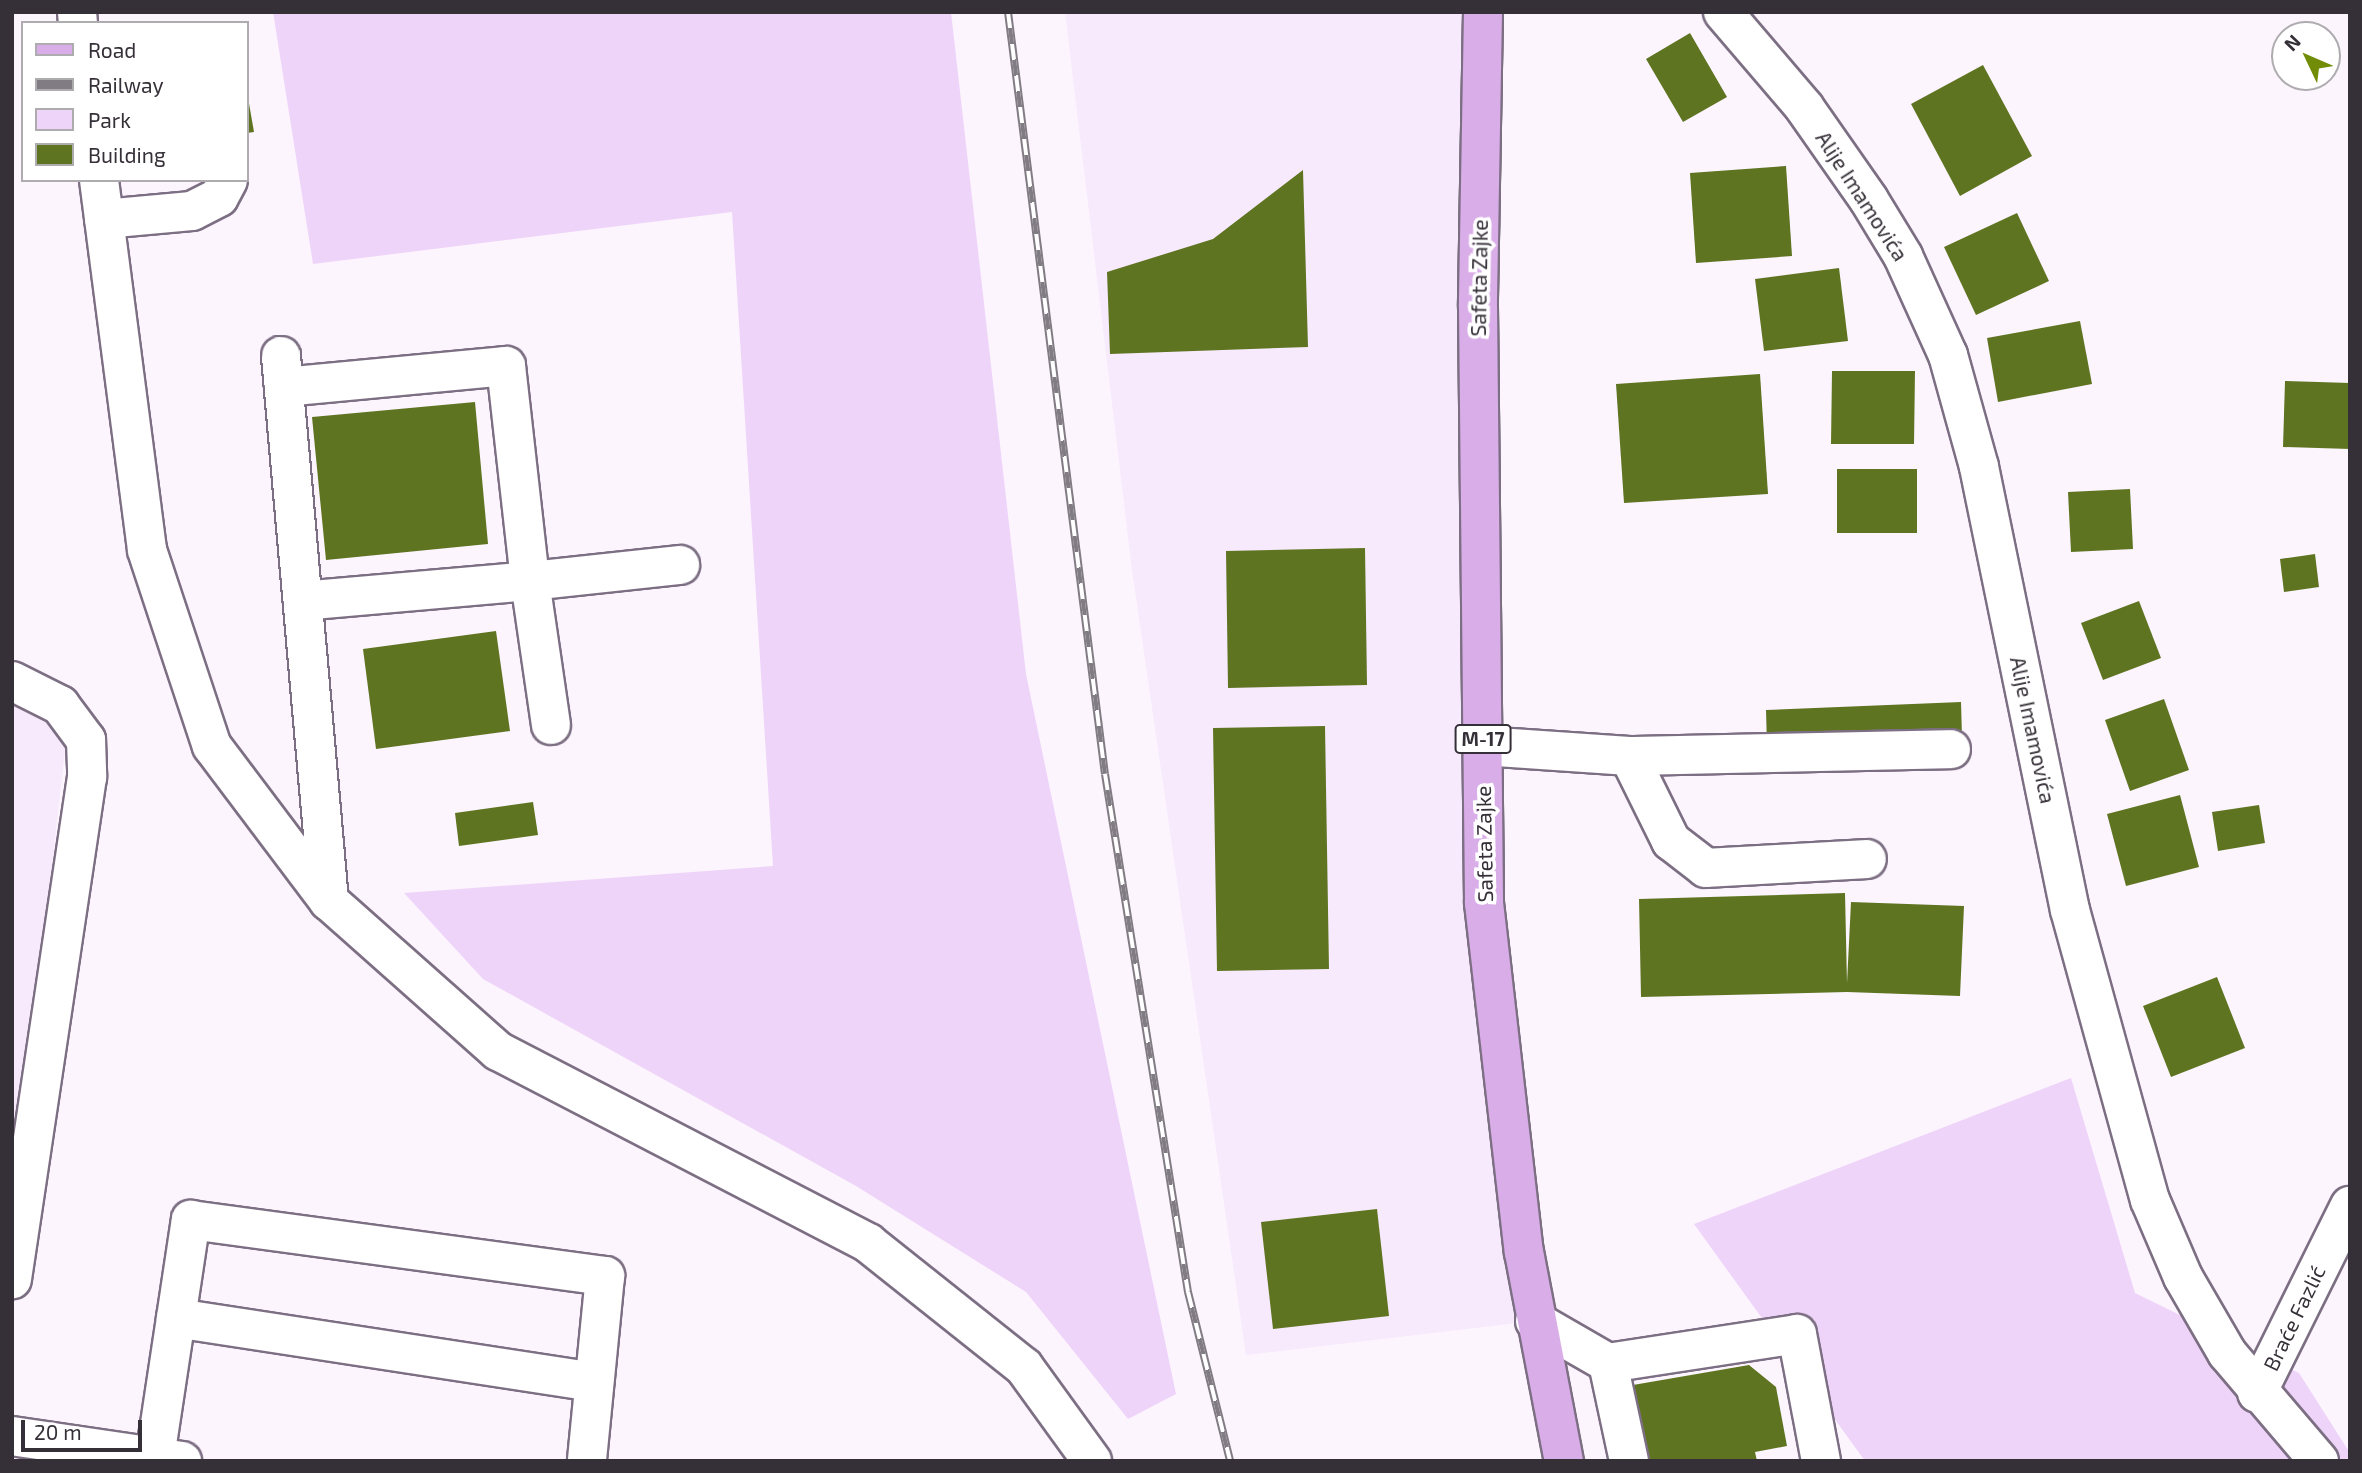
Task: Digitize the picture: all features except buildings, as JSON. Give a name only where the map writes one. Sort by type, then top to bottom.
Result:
[{"type":"main road","name":"Safeta Zajke","points":[[1483,12],[1478,307],[1484,903],[1535,1321],[1564,1461]]},
{"type":"street","name":"Alije Imamovića","points":[[1723,12],[1804,107],[1869,201],[1903,256],[1948,355],[1979,467],[2070,910],[2150,1200],[2183,1277],[2227,1353],[2257,1393],[2319,1461]]},
{"type":"street","points":[[99,182],[147,550],[212,746],[329,901],[498,1051],[868,1243],[1024,1367],[1092,1461]]},
{"type":"street","points":[[104,219],[192,211],[219,197],[227,182]]},
{"type":"street","points":[[329,901],[282,372],[506,366],[530,581],[551,725]]},
{"type":"street","points":[[303,601],[680,565]]},
{"type":"street","points":[[12,681],[60,705],[86,740],[87,777],[12,1279]]},
{"type":"street","points":[[1483,746],[1629,756],[1951,749]]},
{"type":"street","points":[[1629,756],[1671,841],[1706,868],[1867,859]]},
{"type":"street","name":"Braće Fazlić","points":[[2257,1393],[2350,1206]]},
{"type":"street","points":[[12,1436],[168,1459],[176,1318],[191,1220],[604,1276],[587,1461]]},
{"type":"street","points":[[176,1318],[594,1382]]},
{"type":"street","points":[[1535,1321],[1608,1363],[1797,1334],[1821,1461]]},
{"type":"street","points":[[1608,1363],[1629,1461]]},
{"type":"shaded area","points":[[1065,12],[1486,12],[1483,746],[1535,1321],[1246,1355],[1132,570]]},
{"type":"shaded area","points":[[12,678],[72,687],[12,1224]]},
{"type":"green space","points":[[273,12],[951,12],[1026,674],[1176,1394],[1128,1419],[1026,1292],[856,1186],[483,979],[404,893],[773,866],[732,212],[313,264]]},
{"type":"green space","points":[[2071,1078],[2135,1293],[2299,1373],[2350,1453],[2350,1461],[1865,1461],[1694,1224]]},
{"type":"railway","points":[[1008,12],[1105,774],[1188,1292],[1230,1461]]}]
